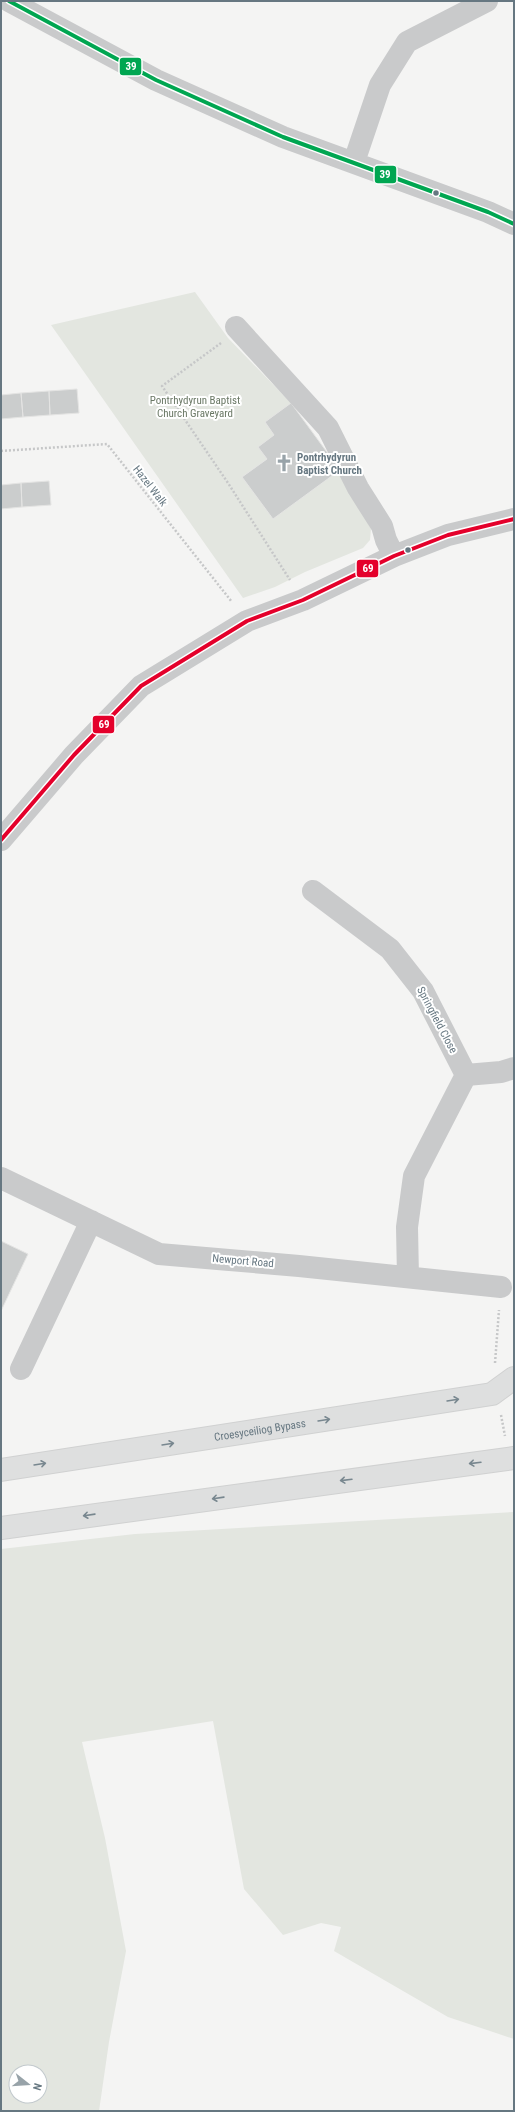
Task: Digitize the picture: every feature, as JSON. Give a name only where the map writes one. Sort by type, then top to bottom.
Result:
[{"type":"highway","name":"Croesyceiliog Bypass","points":[[1,1470],[492,1394],[514,1378]]},
{"type":"highway","points":[[1,1528],[514,1458]]},
{"type":"street","points":[[9,1],[156,80],[283,137],[488,212],[514,224]]},
{"type":"street","points":[[354,162],[380,85],[407,42],[487,1]]},
{"type":"street","points":[[236,327],[328,428],[358,488],[382,526],[386,540],[394,556]]},
{"type":"street","points":[[1,840],[74,755],[141,686],[247,621],[303,600],[394,556],[448,535],[514,519]]},
{"type":"street","name":"Springfield Close","points":[[313,891],[390,949],[423,991],[466,1074]]},
{"type":"street","points":[[408,1277],[407,1227],[414,1176],[466,1074],[501,1072],[514,1068]]},
{"type":"street","name":"Newport Road","points":[[1,1178],[159,1254],[501,1287]]},
{"type":"street","points":[[22,1369],[91,1221]]},
{"type":"path","points":[[236,327],[228,338],[162,386],[228,483],[303,600]]},
{"type":"path","name":"Hazel Walk","points":[[1,451],[108,444],[247,621]]},
{"type":"green space","name":"Pontrhydyrun Baptist Church Graveyard","points":[[195,292],[228,338],[291,403],[265,422],[274,435],[258,447],[267,459],[242,477],[340,470],[371,529],[370,540],[363,548],[305,572],[275,587],[243,598],[51,325]]},
{"type":"green space","points":[[514,1512],[514,2039],[448,2017],[334,1951],[341,1927],[321,1923],[283,1935],[244,1889],[213,1721],[82,1742],[105,1838],[126,1951],[109,2042],[99,2111],[1,2111],[1,1549],[135,1534]]},
{"type":"building","points":[[77,389],[79,413],[50,415],[49,391]]},
{"type":"building","points":[[49,391],[50,415],[23,417],[21,393]]},
{"type":"building","points":[[21,393],[23,417],[1,419],[1,395]]},
{"type":"building","name":"Pontrhydyrun Baptist Church","points":[[291,403],[340,470],[273,519],[242,477],[267,459],[258,447],[274,435],[265,422]]},
{"type":"building","points":[[49,481],[51,505],[22,507],[21,483]]},
{"type":"building","points":[[21,483],[22,507],[1,509],[1,485]]},
{"type":"building","points":[[1,1241],[28,1254],[1,1311]]},
{"type":"transit line","name":"39","points":[[9,1],[156,80],[283,137],[488,212],[514,224]]},
{"type":"transit line","name":"69","points":[[1,840],[74,755],[141,686],[247,621],[303,600],[394,556],[448,535],[514,519]]},
{"type":"place","name":"Pontrhydyrun Baptist Church","points":[[284,463]]}]
